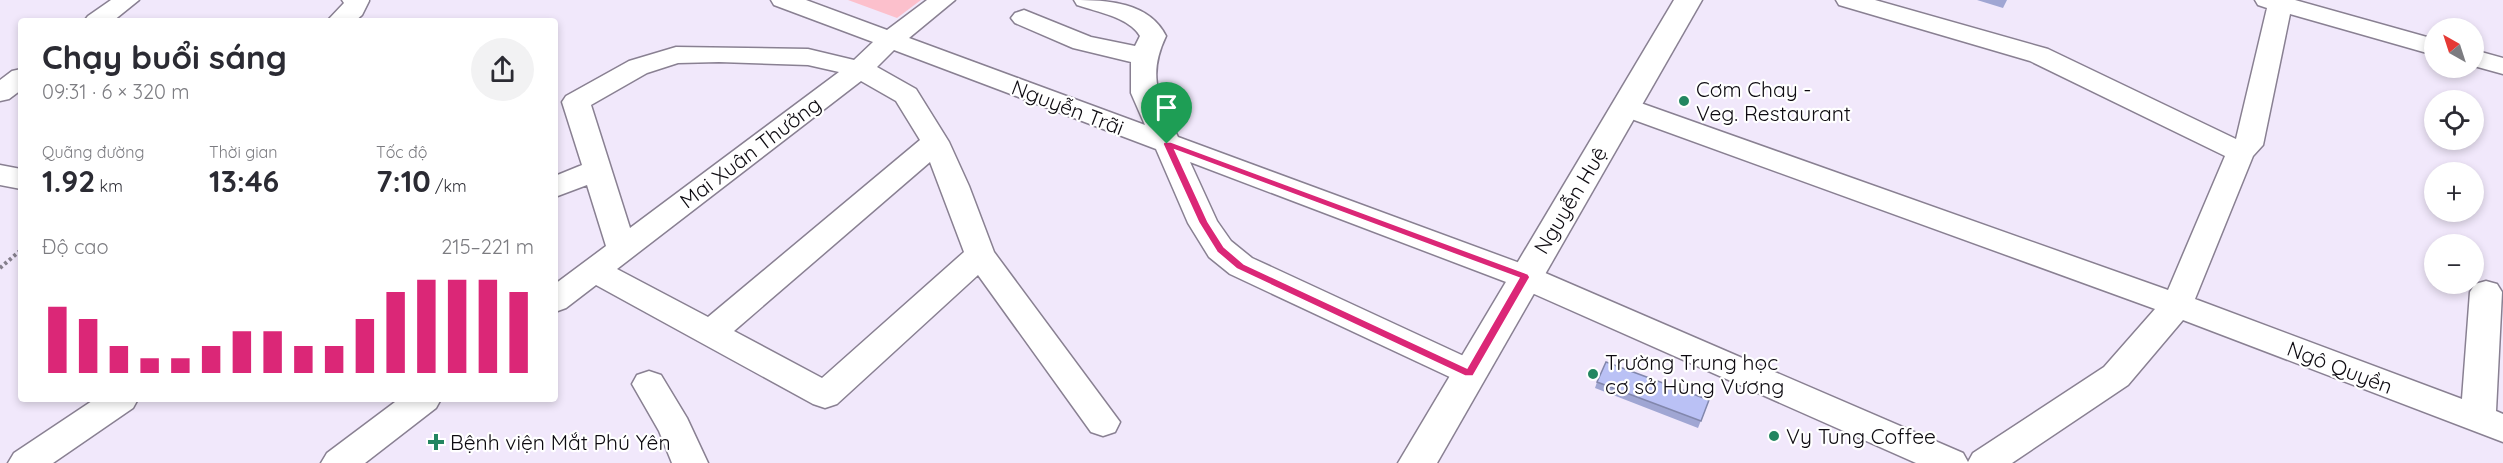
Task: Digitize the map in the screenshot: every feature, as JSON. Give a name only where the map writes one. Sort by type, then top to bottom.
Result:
[{"type":"main road","name":"Nguyễn Huệ","points":[[1417,463],[1688,0]]},
{"type":"street","points":[[101,18],[127,0]]},
{"type":"street","points":[[344,18],[353,10],[357,1],[354,0]]},
{"type":"street","name":"Nguyễn Trãi","points":[[783,0],[1525,277],[1951,463]]},
{"type":"street","name":"Mai Xuân Thưởng","points":[[558,298],[860,69],[890,40],[943,0]]},
{"type":"street","points":[[1086,0],[1141,20],[1152,29],[1154,36],[1144,55],[1144,93],[1203,223],[1220,249],[1241,266],[1469,374]]},
{"type":"street","points":[[1848,0],[2039,55],[2241,152]]},
{"type":"street","points":[[1984,463],[2116,376],[2177,305],[2241,152],[2249,145],[2276,1],[2424,44]]},
{"type":"street","points":[[1024,18],[1085,46],[1114,53],[1144,55]]},
{"type":"street","points":[[622,249],[576,102],[638,67],[676,55],[808,57],[860,69],[906,95],[935,142],[955,186],[980,255],[1103,422]]},
{"type":"street","points":[[2484,61],[2503,66]]},
{"type":"street","points":[[0,93],[18,80]]},
{"type":"street","name":"Ngô Quyền","points":[[1625,107],[2177,305],[2490,423]]},
{"type":"street","points":[[710,333],[935,142]]},
{"type":"street","points":[[558,186],[597,170]]},
{"type":"street","points":[[0,175],[18,178]]},
{"type":"street","points":[[594,270],[825,395],[980,255]]},
{"type":"street","points":[[2486,292],[2490,423]]},
{"type":"street","points":[[649,384],[675,428],[690,463]]},
{"type":"street","points":[[26,463],[117,402]]},
{"type":"street","points":[[339,463],[417,402]]},
{"type":"path","points":[[0,268],[18,253]]},
{"type":"shaded area","points":[[848,0],[921,0],[897,18]]},
{"type":"building","points":[[1606,362],[1709,400],[1701,421],[1597,382]]},
{"type":"place","name":"Cơm Chay - Veg. Restaurant","points":[[1684,101]]},
{"type":"place","name":"Trường Trung học cơ sở Hùng Vương","points":[[1593,374]]},
{"type":"place","name":"Vy Tung Coffee","points":[[1774,436]]},
{"type":"place","name":"Bệnh viện Mắt Phú Yên","points":[[436,442]]},
{"type":"route","points":[[1167,144],[1453,250],[1525,277],[1469,374],[1241,266],[1220,249],[1203,223],[1167,144]]}]
